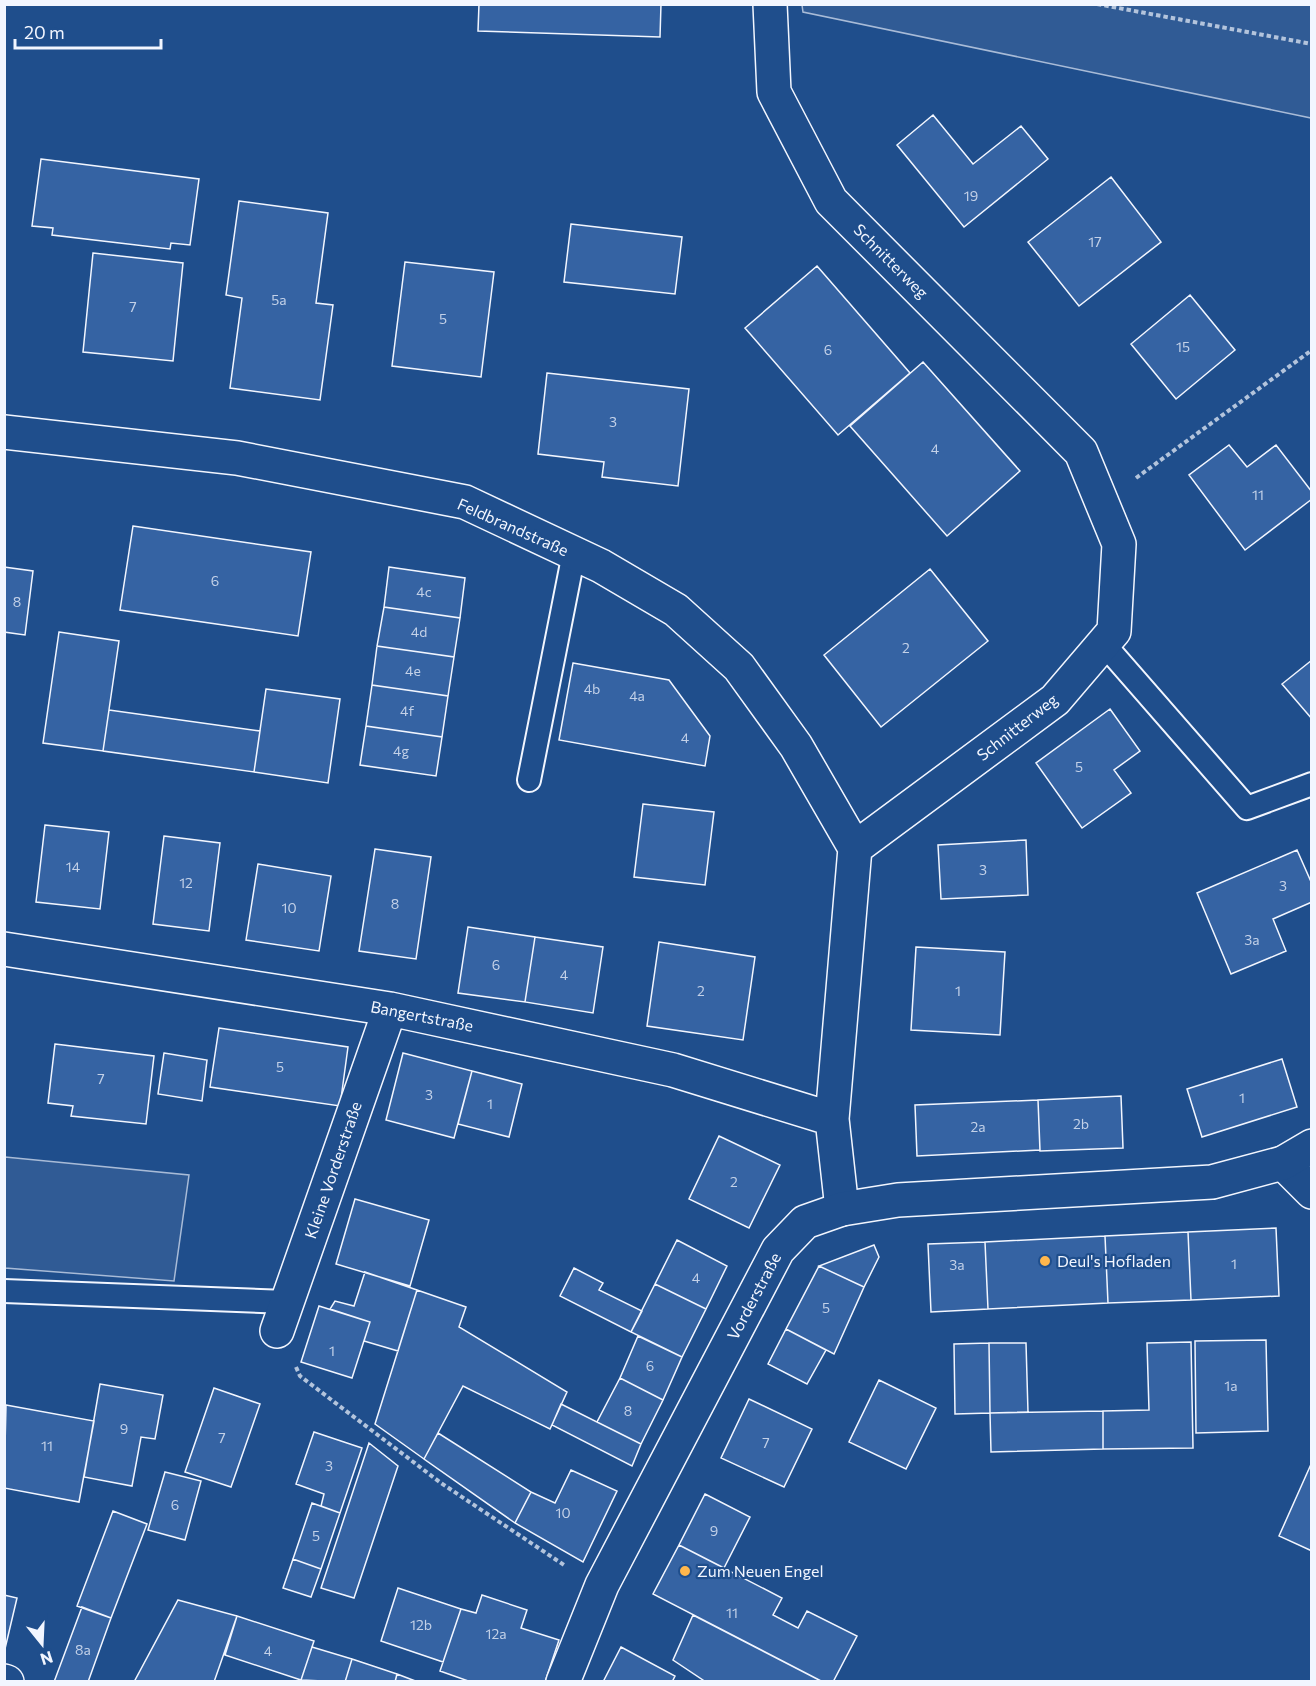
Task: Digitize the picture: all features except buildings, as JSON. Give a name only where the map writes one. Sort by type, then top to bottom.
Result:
[{"type":"street","name":"Schnitterweg","points":[[770,4],[774,92],[831,201],[1081,452],[1119,544],[1114,630],[1055,700],[855,848]]},
{"type":"street","name":"Feldbrandstraße","points":[[4,432],[237,458],[465,502],[602,566],[676,610],[739,667],[796,746],[855,848]]},
{"type":"street","points":[[842,1209],[831,1119],[855,848]]},
{"type":"street","name":"Bangertstraße","points":[[4,949],[390,1009],[673,1070],[831,1119]]},
{"type":"street","name":"Kleine Vorderstraße","points":[[282,1316],[390,1009]]},
{"type":"street","name":"Vorderstraße","points":[[563,1682],[602,1585],[778,1250],[805,1222],[842,1209],[898,1200],[1212,1182],[1283,1163],[1311,1146]]},
{"type":"street","points":[[1283,1163],[1311,1192]]},
{"type":"lane","points":[[529,780],[574,553]]},
{"type":"lane","points":[[1103,643],[1247,808],[1311,784]]},
{"type":"lane","points":[[4,1292],[282,1316]]},
{"type":"path","points":[[1097,4],[1311,44]]},
{"type":"path","points":[[1101,503],[1311,350]]},
{"type":"path","points":[[282,1316],[300,1376],[441,1483],[577,1573],[602,1585]]},
{"type":"shaded area","points":[[802,5],[1311,5],[1311,118],[803,12]]},
{"type":"shaded area","points":[[5,1157],[189,1175],[174,1281],[5,1268]]},
{"type":"place","name":"Deul's Hofladen","points":[[1045,1261]]},
{"type":"place","name":"Zum Neuen Engel","points":[[685,1571]]}]
